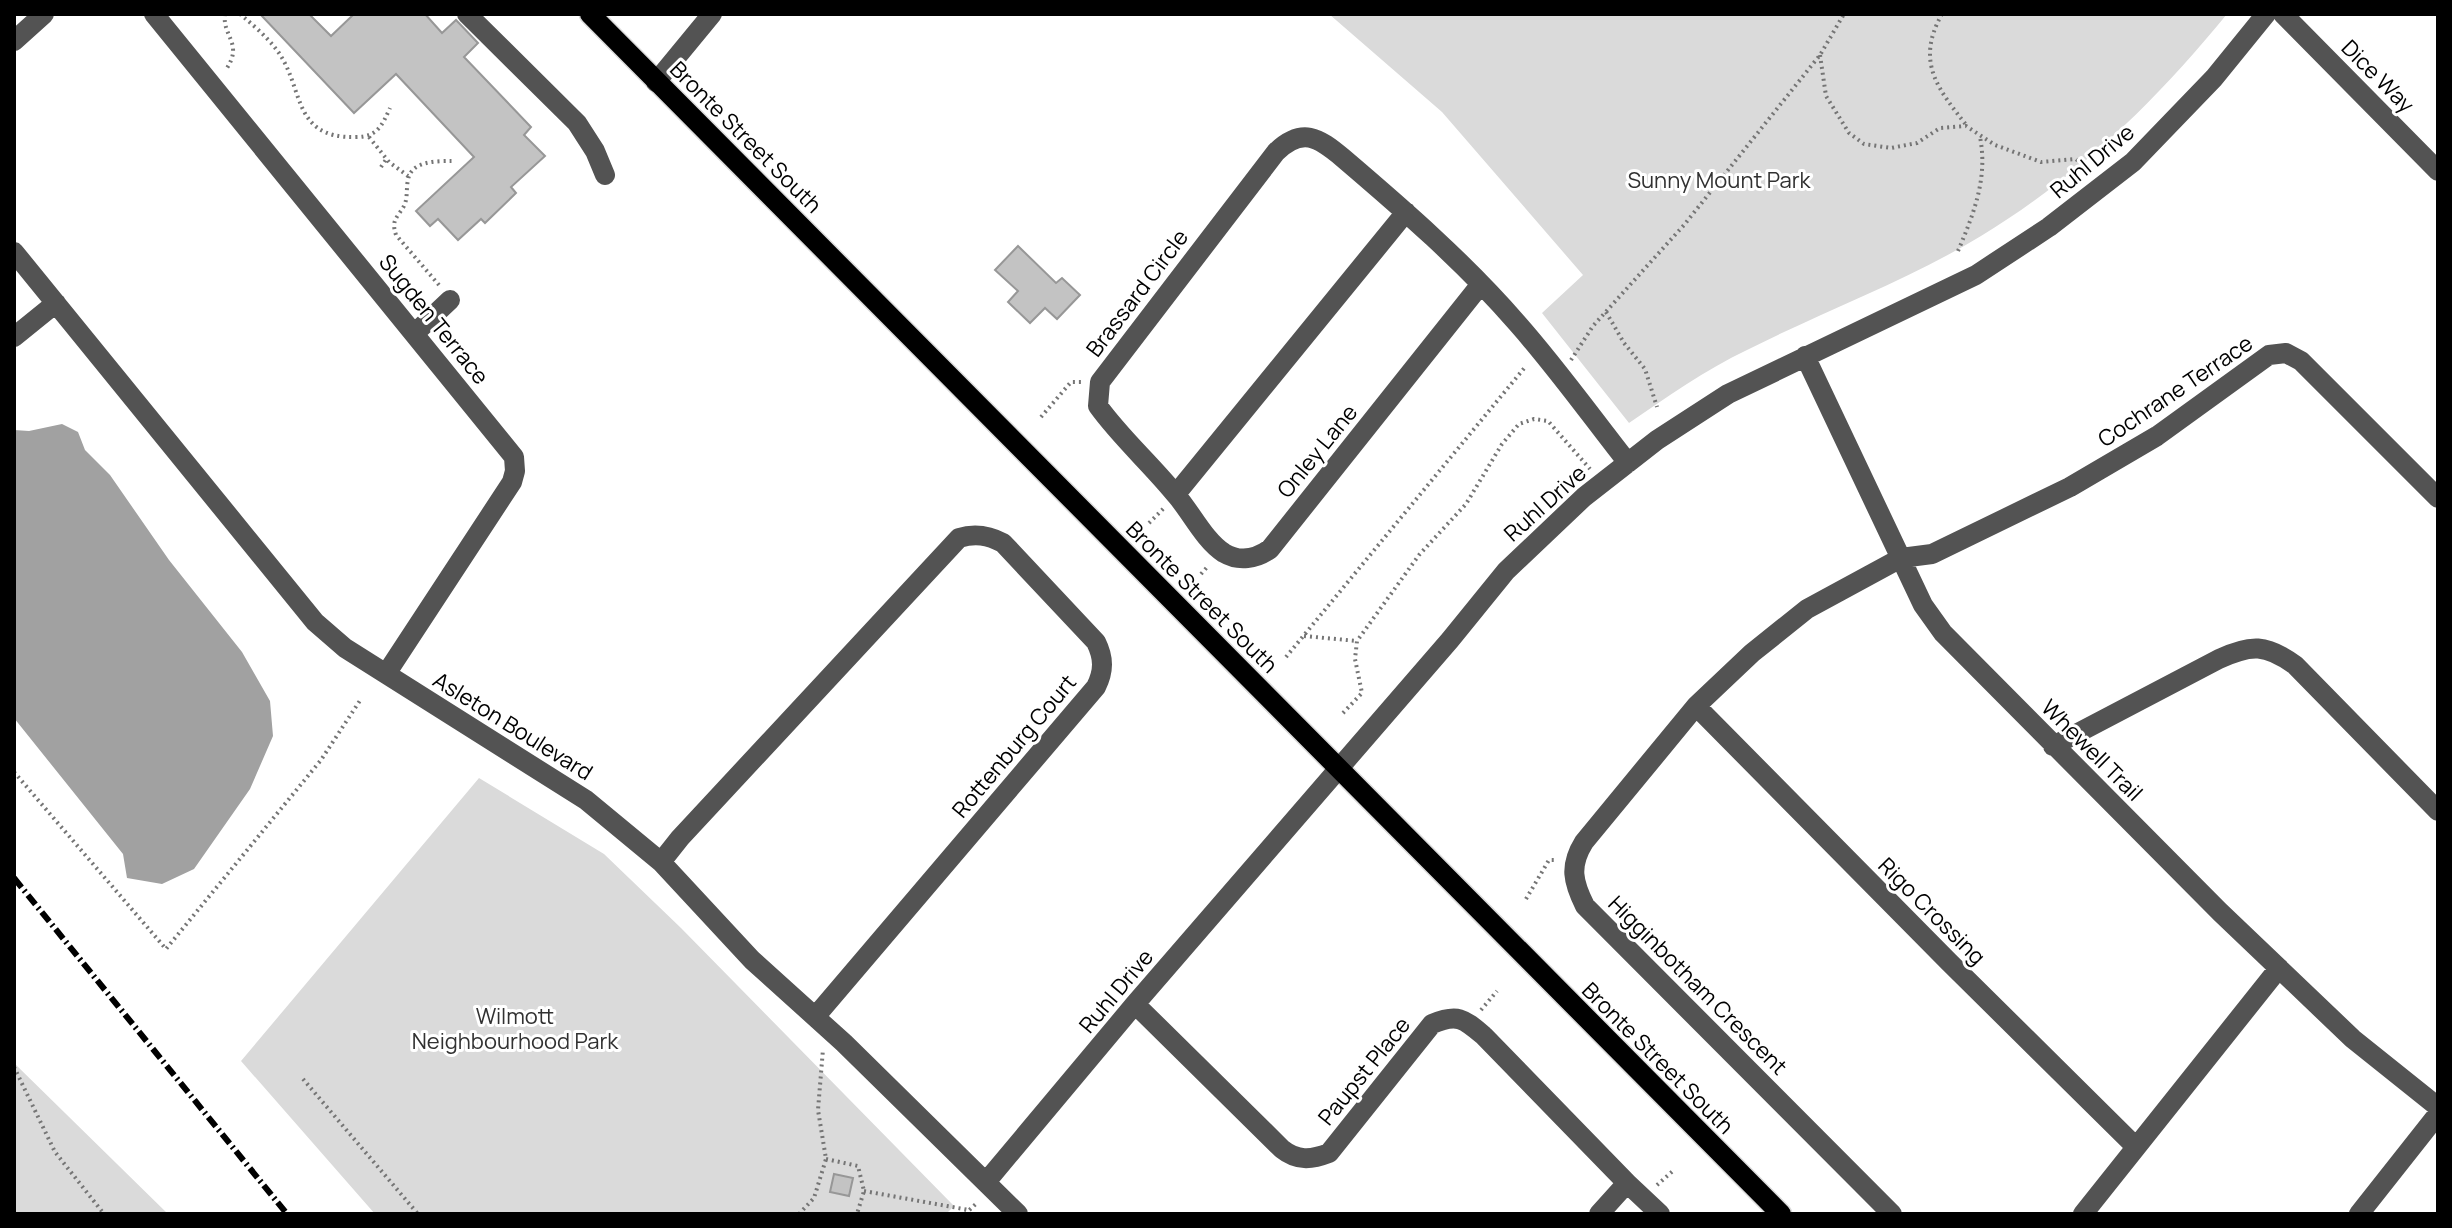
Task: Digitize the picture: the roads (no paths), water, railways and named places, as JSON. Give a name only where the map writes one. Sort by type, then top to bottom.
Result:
[{"type":"main road","name":"Bronte Street South","points":[[590,14],[1781,1214]]},
{"type":"street","points":[[14,41],[44,14]]},
{"type":"street","name":"Sugden Terrace","points":[[154,14],[514,457],[515,471],[503,496],[386,674]]},
{"type":"street","points":[[467,14],[577,123],[595,151],[605,175]]},
{"type":"street","name":"Ruhl Drive","points":[[986,1182],[1506,571],[1601,483],[1687,418],[1728,394],[1976,275],[2049,227],[2133,162],[2214,78],[2266,14]]},
{"type":"street","name":"Dice Way","points":[[2283,14],[2438,171]]},
{"type":"street","points":[[656,82],[707,16]]},
{"type":"street","name":"Brassard Circle","points":[[1176,494],[1098,406],[1100,382],[1276,152],[1288,141],[1308,136],[1327,144],[1406,212],[1481,284],[1541,352],[1628,463]]},
{"type":"street","points":[[1176,494],[1406,212]]},
{"type":"street","name":"Asleton Boulevard","points":[[14,252],[315,622],[345,648],[586,800],[661,862],[752,960],[1018,1214]]},
{"type":"street","name":"Onley Lane","points":[[1176,494],[1225,554],[1242,559],[1259,557],[1270,549],[1481,284]]},
{"type":"street","points":[[414,334],[450,300]]},
{"type":"street","points":[[14,337],[56,303]]},
{"type":"street","name":"Cochrane Terrace","points":[[1901,558],[1932,554],[2070,487],[2157,436],[2269,355],[2286,353],[2301,361],[2438,498]]},
{"type":"street","name":"Whewell Trail","points":[[1805,356],[1923,605],[1943,633],[2053,746],[2353,1039],[2438,1107]]},
{"type":"street","name":"Rottenburg Court","points":[[661,862],[959,538],[990,536],[1003,543],[1096,642],[1102,655],[1101,677],[1096,687],[820,1022]]},
{"type":"street","points":[[1696,706],[1752,653],[1807,609],[1901,558]]},
{"type":"street","points":[[2053,746],[2219,659],[2241,649],[2259,648],[2277,652],[2295,665],[2438,811]]},
{"type":"street","name":"Higginbotham Crescent","points":[[1696,706],[1574,857],[1575,886],[1585,906],[1892,1214]]},
{"type":"street","name":"Rigo Crossing","points":[[1696,706],[2136,1147]]},
{"type":"street","points":[[2083,1214],[2279,968]]},
{"type":"street","name":"Paupst Place","points":[[1135,1004],[1282,1149],[1291,1156],[1304,1159],[1329,1153],[1432,1024],[1447,1018],[1460,1018],[1484,1036],[1627,1183]]},
{"type":"street","points":[[2359,1214],[2438,1114]]},
{"type":"street","points":[[1599,1214],[1627,1183],[1660,1214]]},
{"type":"railway","points":[[14,878],[287,1214]]},
{"type":"park label","name":"Sunny Mount Park","points":[[1719,180]]},
{"type":"park label","name":"Wilmott Neighbourhood Park","points":[[515,1028]]}]
